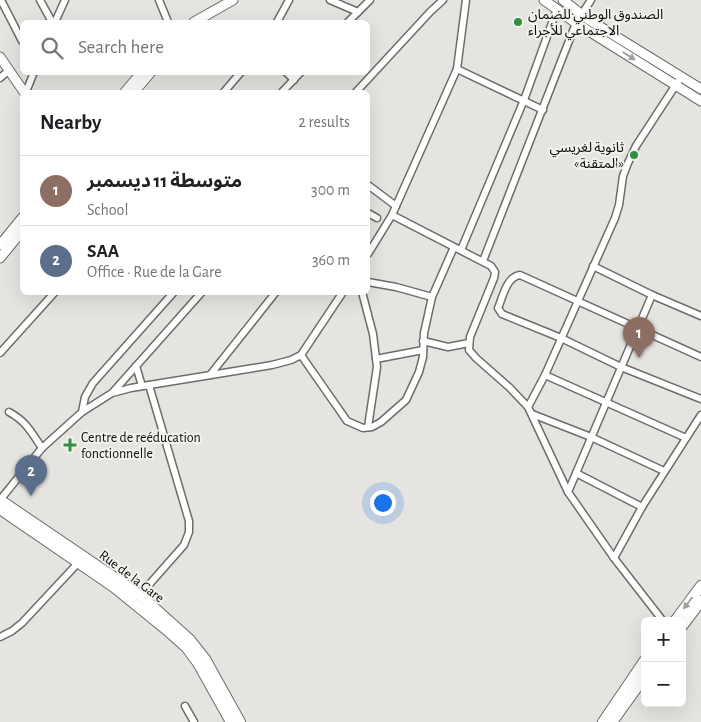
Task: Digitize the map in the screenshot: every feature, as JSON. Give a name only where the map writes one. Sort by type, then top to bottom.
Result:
[{"type":"main road","points":[[198,20],[233,0]]},
{"type":"main road","points":[[544,0],[576,23],[701,101]]},
{"type":"main road","points":[[563,0],[701,89]]},
{"type":"main road","points":[[0,57],[8,71],[23,90]]},
{"type":"main road","points":[[662,77],[668,68]]},
{"type":"main road","points":[[127,90],[146,75]]},
{"type":"main road","points":[[135,90],[147,75]]},
{"type":"main road","points":[[0,245],[20,220]]},
{"type":"main road","points":[[0,258],[20,233]]},
{"type":"main road","name":"Rue de la Gare","points":[[0,500],[137,599],[190,640],[205,659],[240,722]]},
{"type":"main road","name":"Rue de la Gare","points":[[0,509],[78,563],[137,599],[186,647],[207,678],[231,722]]},
{"type":"main road","points":[[678,617],[701,586]]},
{"type":"main road","points":[[686,621],[701,601]]},
{"type":"main road","points":[[603,722],[644,662]]},
{"type":"main road","points":[[612,722],[641,682]]},
{"type":"street","points":[[0,0],[20,38]]},
{"type":"street","points":[[40,0],[51,20]]},
{"type":"street","points":[[56,20],[65,0]]},
{"type":"street","points":[[160,0],[167,20]]},
{"type":"street","points":[[278,20],[288,0]]},
{"type":"street","points":[[330,0],[358,12]]},
{"type":"street","points":[[350,20],[370,0]]},
{"type":"street","points":[[358,90],[443,0]]},
{"type":"street","points":[[370,251],[392,215],[457,69],[466,0]]},
{"type":"street","points":[[482,261],[576,23],[591,0]]},
{"type":"street","points":[[462,250],[524,100],[557,9]]},
{"type":"street","points":[[457,69],[542,110]]},
{"type":"street","points":[[0,78],[8,71]]},
{"type":"street","points":[[26,90],[33,75]]},
{"type":"street","points":[[226,90],[238,75]]},
{"type":"street","points":[[289,75],[294,80]]},
{"type":"street","points":[[284,90],[298,75]]},
{"type":"street","points":[[528,407],[545,375],[620,205],[623,176],[628,163],[636,146],[681,77]]},
{"type":"street","points":[[370,187],[396,206]]},
{"type":"street","points":[[370,214],[377,218]]},
{"type":"street","points":[[392,215],[462,250],[491,266],[493,269],[494,278],[469,343],[469,350],[528,407],[568,492],[614,558],[659,617]]},
{"type":"street","points":[[301,355],[348,421],[363,428],[381,422],[406,400],[419,372],[432,297],[454,247]]},
{"type":"street","points":[[592,266],[652,296],[701,316]]},
{"type":"street","points":[[701,357],[520,275],[512,278],[498,308],[502,314],[561,338],[621,367],[701,399]]},
{"type":"street","points":[[370,282],[432,297]]},
{"type":"street","points":[[0,353],[52,295]]},
{"type":"street","points":[[82,412],[85,397],[93,383],[171,295]]},
{"type":"street","points":[[0,500],[42,448],[82,412],[112,393],[199,295]]},
{"type":"street","points":[[209,375],[274,295]]},
{"type":"street","points":[[112,393],[291,360],[301,355],[341,295]]},
{"type":"street","points":[[363,295],[372,334],[377,367],[368,427]]},
{"type":"street","points":[[568,492],[652,296]]},
{"type":"street","points":[[423,341],[448,347],[469,343]]},
{"type":"street","points":[[376,359],[423,350]]},
{"type":"street","points":[[136,366],[142,386]]},
{"type":"street","points":[[545,375],[686,438]]},
{"type":"street","points":[[137,599],[184,545],[189,532],[189,521],[149,385]]},
{"type":"street","points":[[9,412],[28,425],[42,448]]},
{"type":"street","points":[[532,414],[592,437],[664,471]]},
{"type":"street","points":[[614,558],[642,507],[701,415]]},
{"type":"street","points":[[576,473],[642,507]]},
{"type":"street","points":[[0,637],[22,624],[78,563]]},
{"type":"street","points":[[185,706],[194,722]]},
{"type":"place","name":"الصندوق الوطني للضمان الاجتماعي للأجراء","points":[[518,22]]},
{"type":"place","name":"ثانوية لغريسي «المتقنة»","points":[[634,155]]},
{"type":"place","name":"متوسطة 11 ديسمبر","points":[[639,358]]},
{"type":"place","name":"Centre de reéducation fonctionnelle","points":[[70,445]]},
{"type":"place","name":"SAA","points":[[31,496]]}]
